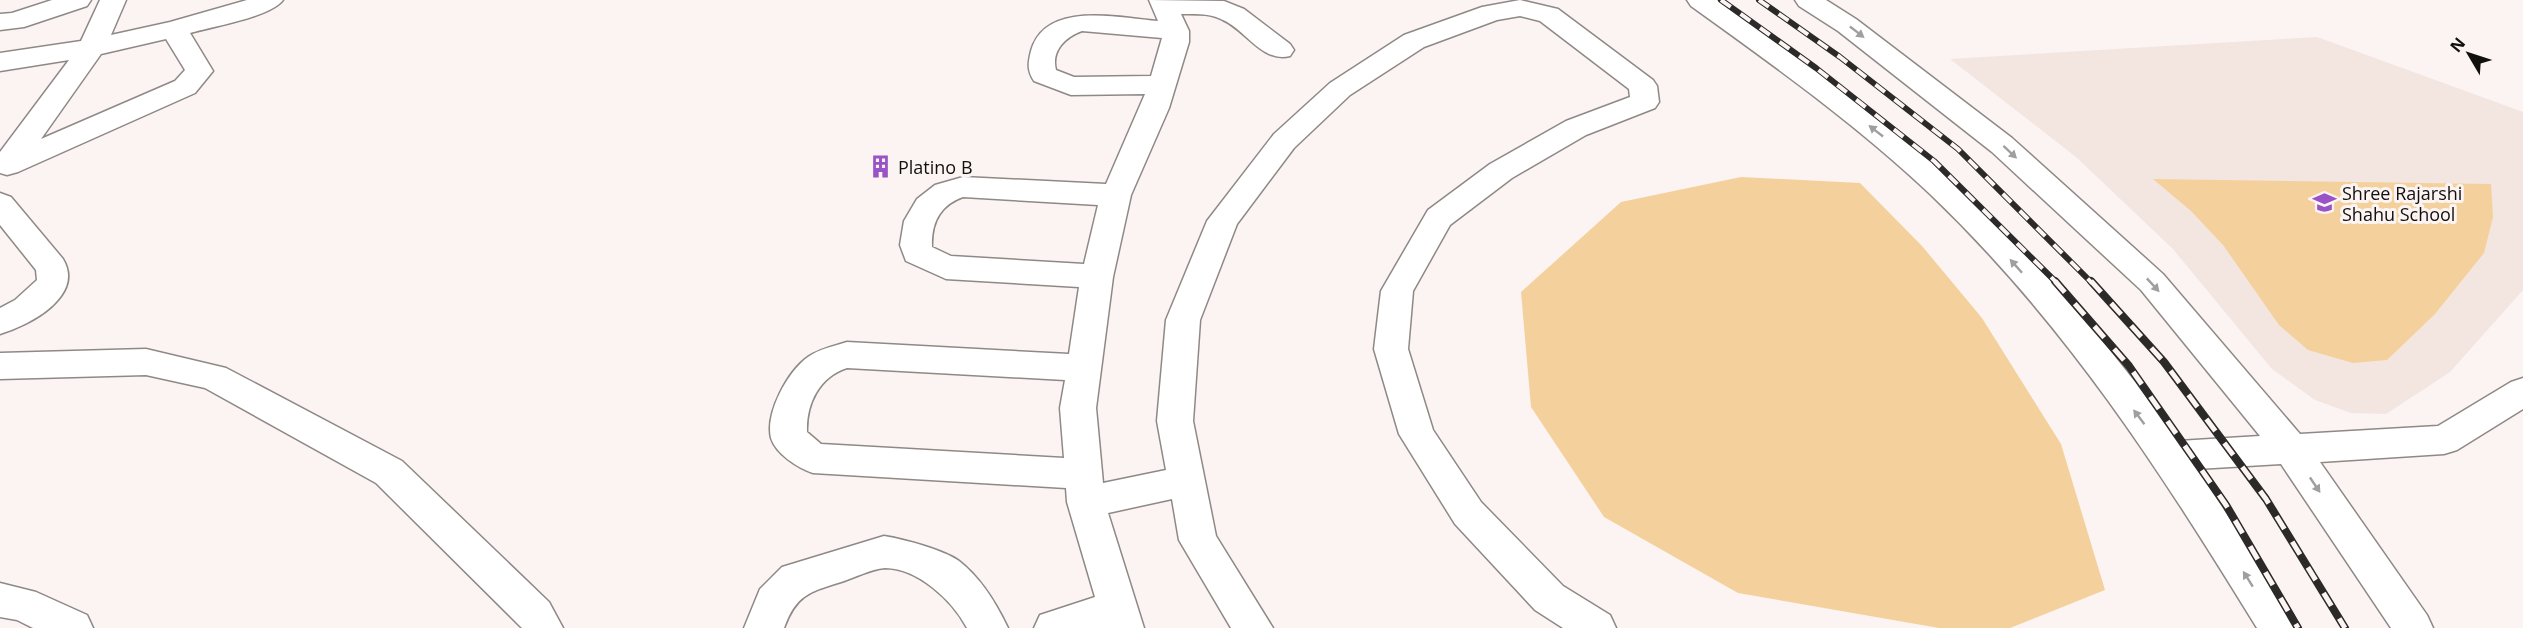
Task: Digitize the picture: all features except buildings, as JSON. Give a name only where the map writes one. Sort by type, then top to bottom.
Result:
[{"type":"street","points":[[0,22],[15,21],[78,0]]},
{"type":"street","points":[[3,171],[91,49],[112,0]]},
{"type":"street","points":[[0,62],[91,49],[174,30],[255,7],[270,0]]},
{"type":"street","points":[[1700,0],[1788,62],[1896,147],[1980,226],[2065,319],[2170,456],[2279,628]]},
{"type":"street","points":[[1808,0],[1847,25],[2002,145],[2152,282],[2291,449],[2413,628]]},
{"type":"street","points":[[1162,85],[1071,86],[1044,75],[1041,65],[1048,39],[1061,29],[1080,23],[1215,7],[1235,15],[1280,50]]},
{"type":"street","points":[[1253,628],[1198,540],[1175,421],[1182,320],[1223,220],[1284,141],[1340,89],[1414,41],[1491,13],[1520,8],[1549,15],[1643,86],[1645,102],[1576,128],[1501,171],[1439,218],[1397,291],[1391,349],[1417,434],[1468,513],[1549,598],[1596,628]]},
{"type":"street","points":[[1054,628],[1121,618],[1085,488],[1078,408],[1097,277],[1116,195],[1155,108],[1175,42],[1168,12]]},
{"type":"street","points":[[3,171],[185,87],[199,71],[174,30]]},
{"type":"street","points":[[1097,277],[946,267],[917,253],[914,240],[926,207],[941,194],[963,187],[1116,195]]},
{"type":"street","points":[[0,204],[52,267],[53,284],[27,309],[0,322]]},
{"type":"street","points":[[1083,368],[847,355],[822,363],[804,380],[787,421],[789,438],[813,458],[1085,488],[1186,481]]},
{"type":"street","points":[[0,366],[146,362],[214,377],[389,472],[535,614],[543,628]]},
{"type":"street","points":[[2170,456],[2445,440],[2523,392]]},
{"type":"street","points":[[764,628],[774,601],[796,579],[884,552],[904,556],[944,572],[976,606],[988,628]]},
{"type":"street","points":[[0,600],[22,604],[73,628]]},
{"type":"shaded area","name":"Shree Rajarshi Shahu School","points":[[2317,37],[2523,112],[2523,290],[2450,372],[2386,414],[2351,413],[2315,400],[2272,369],[2173,249],[2076,157],[1950,59]]},
{"type":"shaded area","points":[[1741,177],[1860,183],[1922,246],[1982,318],[2061,444],[2105,590],[2010,628],[1939,628],[1738,593],[1604,517],[1531,407],[1521,292],[1621,202]]},
{"type":"shaded area","points":[[2153,179],[2491,184],[2493,217],[2484,253],[2435,314],[2387,360],[2353,363],[2308,350],[2279,325],[2223,245],[2191,211]]},
{"type":"railway","points":[[1721,0],[1816,68],[1934,161],[2055,281]]},
{"type":"railway","points":[[1759,0],[1840,57],[1958,149],[2092,283]]},
{"type":"railway","points":[[2055,281],[2129,366],[2226,505],[2298,628]]},
{"type":"railway","points":[[2091,281],[2164,362],[2266,499],[2345,628]]},
{"type":"place","name":"Platino B","points":[[880,167]]},
{"type":"place","name":"Shree Rajarshi Shahu School","points":[[2324,203]]}]
